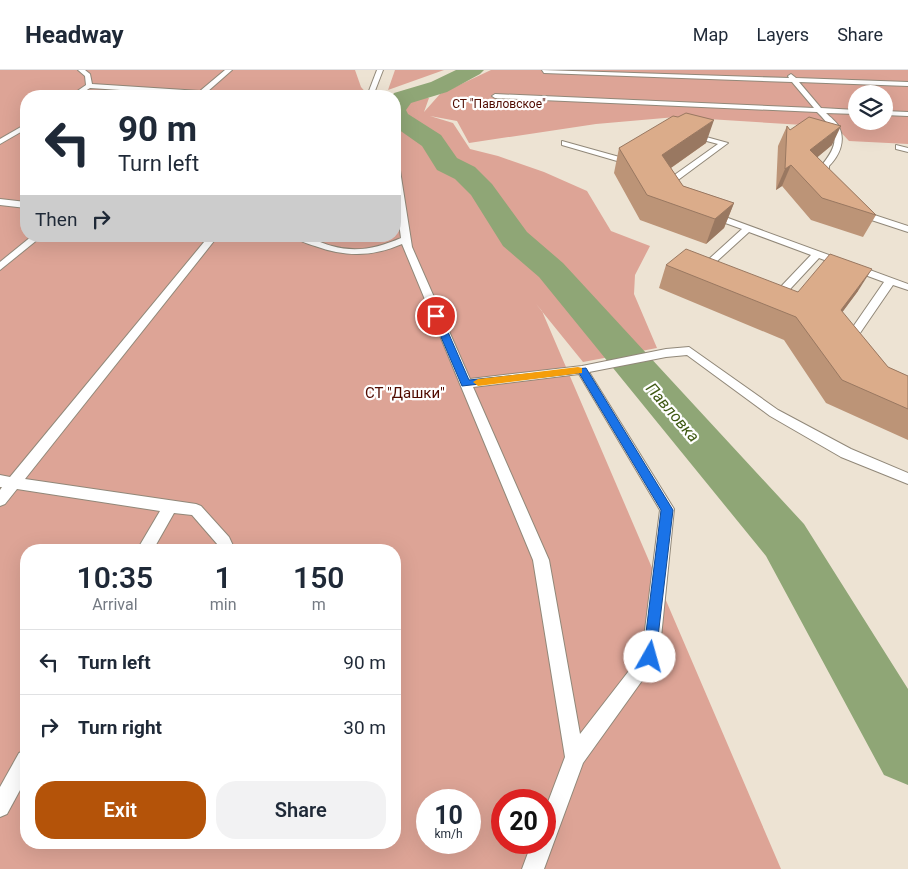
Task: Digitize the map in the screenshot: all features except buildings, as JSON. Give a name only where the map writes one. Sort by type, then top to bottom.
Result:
[{"type":"lane","points":[[81,70],[88,76],[89,86]]},
{"type":"lane","points":[[205,90],[229,70]]},
{"type":"lane","points":[[372,90],[380,70]]},
{"type":"lane","points":[[786,70],[819,110],[836,127],[838,144],[834,158],[825,166],[825,182],[831,189]]},
{"type":"lane","points":[[544,71],[908,84]]},
{"type":"lane","points":[[83,90],[89,86],[138,90]]},
{"type":"lane","points":[[495,96],[848,112]]},
{"type":"lane","points":[[893,113],[908,114]]},
{"type":"lane","points":[[0,142],[20,130]]},
{"type":"lane","points":[[680,195],[669,183],[724,143],[682,132]]},
{"type":"lane","points":[[565,143],[624,161],[640,150]]},
{"type":"lane","points":[[899,147],[908,150]]},
{"type":"lane","points":[[0,202],[20,204]]},
{"type":"lane","points":[[401,205],[407,247],[540,560],[575,757]]},
{"type":"lane","points":[[850,210],[908,229]]},
{"type":"lane","points":[[698,211],[908,288]]},
{"type":"lane","points":[[710,274],[701,271],[747,229]]},
{"type":"lane","points":[[401,241],[406,239]]},
{"type":"lane","points":[[0,267],[31,242]]},
{"type":"lane","points":[[0,500],[7,482],[209,242]]},
{"type":"lane","points":[[311,242],[339,252],[358,253],[376,250],[398,242]]},
{"type":"lane","points":[[765,296],[775,300],[817,254]]},
{"type":"lane","points":[[866,352],[852,338],[890,281]]},
{"type":"lane","points":[[466,384],[582,370],[666,353],[689,351],[774,413],[846,453],[908,479]]},
{"type":"lane","points":[[556,808],[575,757],[650,657],[667,510],[582,370]]},
{"type":"lane","points":[[7,482],[196,510],[224,544]]},
{"type":"lane","points":[[148,544],[170,506]]},
{"type":"lane","points":[[0,807],[20,771]]},
{"type":"lane","points":[[533,869],[539,854]]},
{"type":"green space","name":"СТ \"Дашки\"","points":[[0,70],[355,70],[364,90],[20,90],[20,242],[401,242],[401,98],[429,98],[424,112],[440,94],[491,70],[908,70],[908,144],[849,141],[836,127],[676,117],[596,124],[469,143],[457,121],[430,116],[453,123],[470,149],[498,156],[544,172],[587,191],[611,231],[650,246],[635,275],[634,294],[657,348],[583,362],[542,312],[781,869],[0,869]]},
{"type":"green space","points":[[395,70],[444,70],[388,90]]},
{"type":"waterway","name":"Павловка","points":[[401,100],[439,87],[473,70]]},
{"type":"waterway","name":"Павловка","points":[[401,120],[432,141],[447,164],[465,173],[482,190],[515,239],[551,270],[785,540],[908,751]]},
{"type":"slow traffic","points":[[478,382],[578,370]]},
{"type":"route","points":[[436,316],[466,384],[582,370],[667,510],[650,657]]},
{"type":"park label","name":"СТ \"Павловское\"","points":[[499,104]]}]
